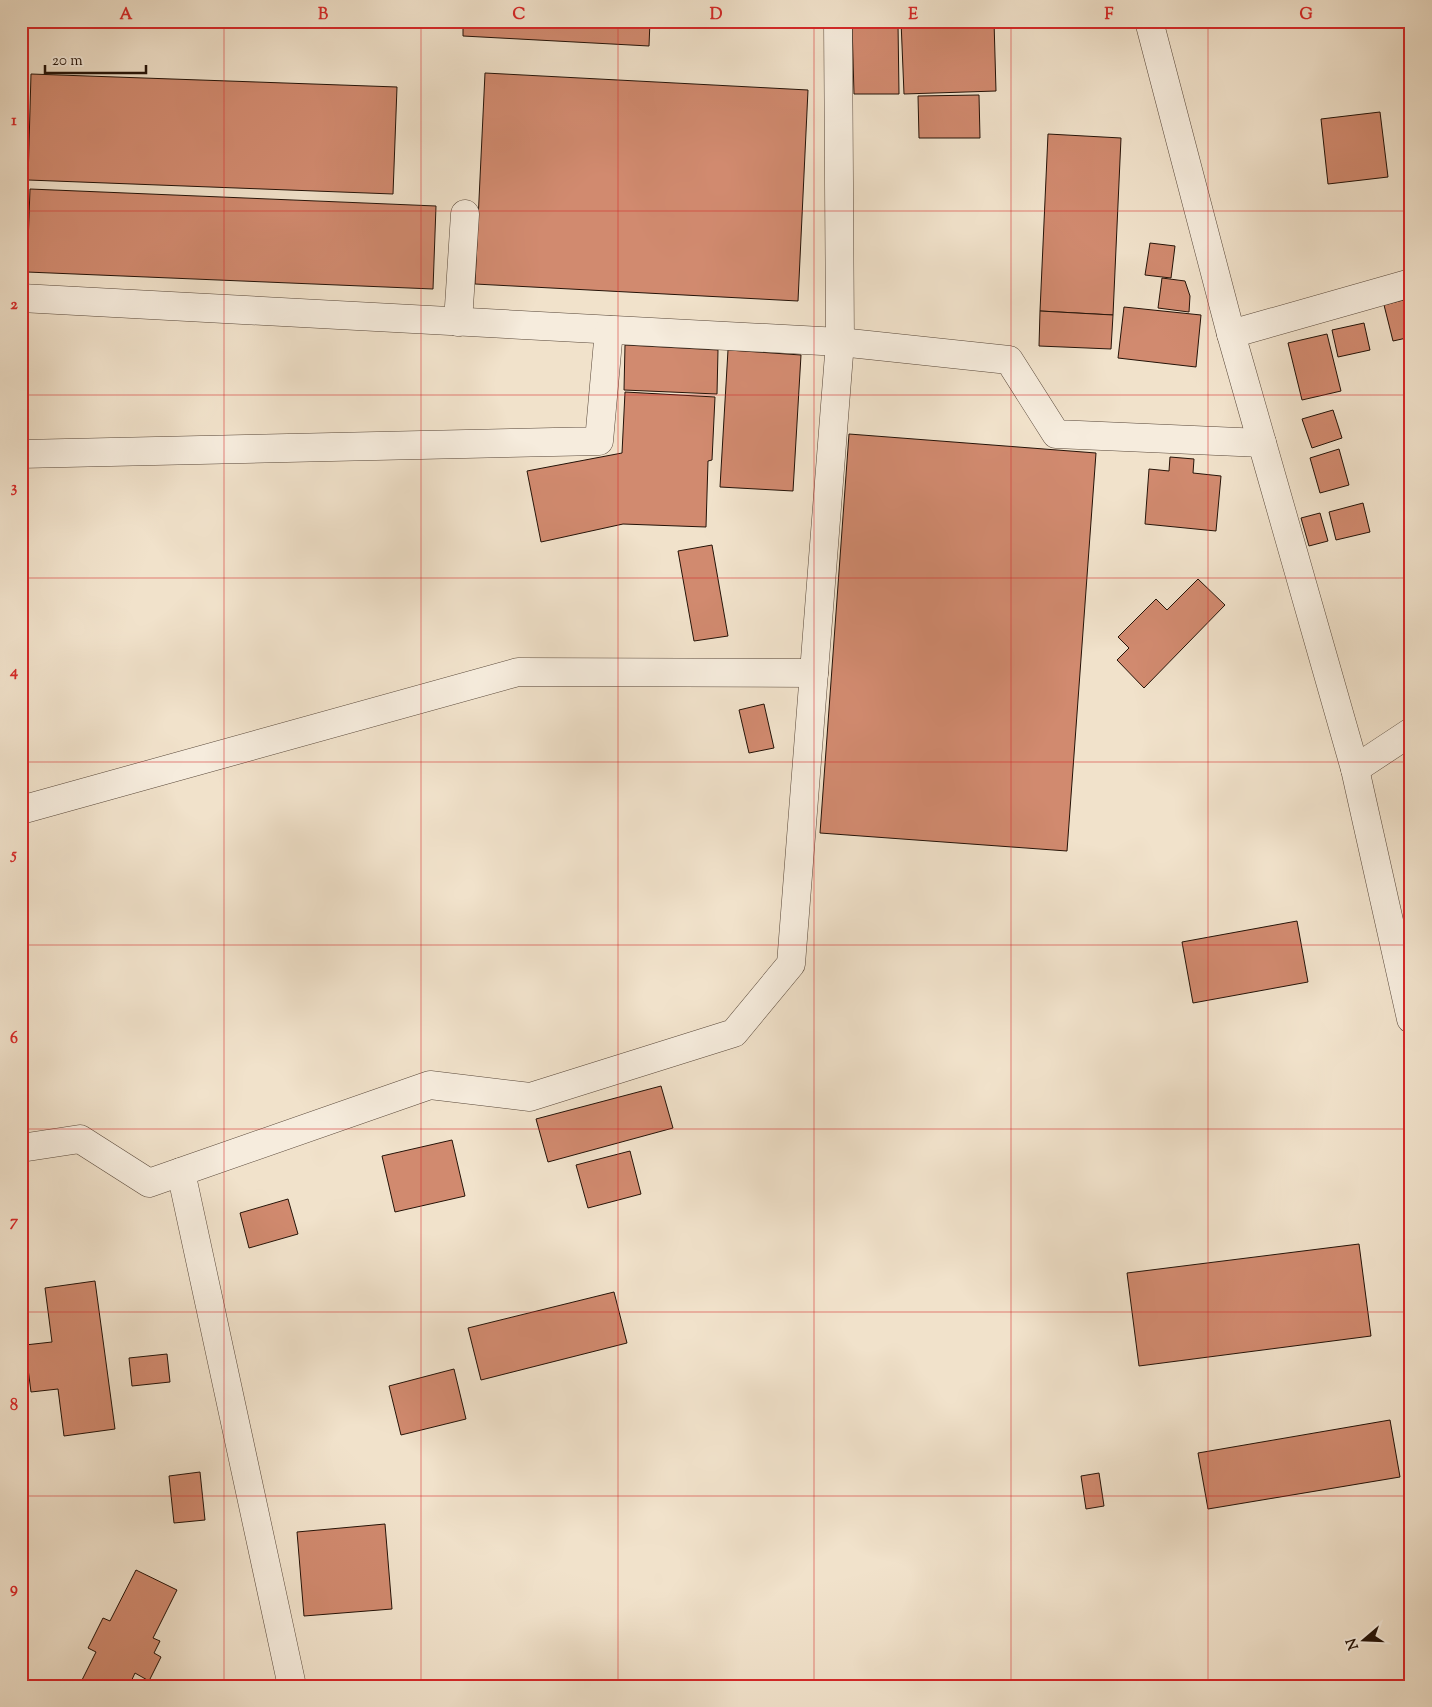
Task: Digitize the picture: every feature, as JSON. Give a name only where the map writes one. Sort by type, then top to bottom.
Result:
[{"type":"street","points":[[21,1148],[80,1139],[149,1183],[430,1086],[530,1097],[734,1033],[791,964],[840,342],[838,21]]},
{"type":"street","points":[[1149,21],[1231,334],[1355,769],[1411,1019]]},
{"type":"street","points":[[458,322],[465,214]]},
{"type":"street","points":[[1231,334],[1411,283]]},
{"type":"street","points":[[21,298],[840,342],[1009,360],[1056,434],[1262,444]]},
{"type":"street","points":[[21,454],[599,441],[609,330]]},
{"type":"street","points":[[21,810],[518,672],[814,672]]},
{"type":"street","points":[[1355,769],[1411,732]]},
{"type":"street","points":[[182,1172],[292,1686]]},
{"type":"building","points":[[463,21],[650,21],[649,46],[463,36]]},
{"type":"building","points":[[901,21],[994,21],[996,91],[904,94]]},
{"type":"building","points":[[852,24],[898,24],[899,94],[854,94]]},
{"type":"building","points":[[485,73],[808,90],[798,301],[475,284]]},
{"type":"building","points":[[31,74],[397,87],[393,194],[28,180]]},
{"type":"building","points":[[979,95],[980,138],[919,138],[918,96]]},
{"type":"building","points":[[1380,112],[1388,177],[1328,184],[1321,119]]},
{"type":"building","points":[[1048,134],[1121,138],[1113,315],[1040,311]]},
{"type":"building","points":[[30,189],[436,206],[433,289],[27,272]]},
{"type":"building","points":[[1150,243],[1175,246],[1171,278],[1145,275]]},
{"type":"building","points":[[1162,278],[1185,281],[1190,296],[1189,312],[1158,308]]},
{"type":"building","points":[[1411,298],[1411,337],[1393,341],[1384,305]]},
{"type":"building","points":[[1124,307],[1201,315],[1196,367],[1118,358]]},
{"type":"building","points":[[1040,311],[1113,315],[1111,349],[1039,346]]},
{"type":"building","points":[[1364,323],[1370,350],[1338,357],[1332,330]]},
{"type":"building","points":[[1327,334],[1341,391],[1302,400],[1288,343]]},
{"type":"building","points":[[625,345],[718,350],[717,394],[624,390]]},
{"type":"building","points":[[728,350],[801,355],[793,491],[720,487]]},
{"type":"building","points":[[625,392],[715,397],[712,460],[708,461],[706,527],[623,524],[541,542],[527,471],[622,453]]},
{"type":"building","points":[[1333,410],[1342,438],[1312,448],[1302,419]]},
{"type":"building","points":[[849,434],[1096,453],[1067,851],[820,833]]},
{"type":"building","points":[[1339,449],[1349,485],[1320,493],[1310,458]]},
{"type":"building","points":[[1170,457],[1194,459],[1193,473],[1221,476],[1216,531],[1145,524],[1149,469],[1169,471]]},
{"type":"building","points":[[1363,503],[1370,532],[1336,540],[1329,512]]},
{"type":"building","points":[[1320,513],[1328,541],[1309,546],[1301,518]]},
{"type":"building","points":[[712,545],[728,636],[694,641],[678,551]]},
{"type":"building","points":[[1198,579],[1225,605],[1144,688],[1117,660],[1129,648],[1118,637],[1156,599],[1167,610]]},
{"type":"building","points":[[764,704],[774,748],[749,753],[739,710]]},
{"type":"building","points":[[1297,921],[1308,982],[1193,1003],[1182,942]]},
{"type":"building","points":[[661,1086],[673,1128],[548,1162],[536,1119]]},
{"type":"building","points":[[452,1140],[465,1196],[395,1212],[382,1156]]},
{"type":"building","points":[[630,1151],[641,1194],[588,1208],[576,1165]]},
{"type":"building","points":[[288,1199],[298,1234],[249,1248],[240,1213]]},
{"type":"building","points":[[1359,1244],[1371,1336],[1139,1366],[1127,1273]]},
{"type":"building","points":[[95,1281],[115,1429],[64,1436],[58,1389],[31,1392],[25,1345],[52,1342],[45,1288]]},
{"type":"building","points":[[614,1292],[627,1343],[481,1380],[468,1328]]},
{"type":"building","points":[[167,1354],[170,1382],[132,1386],[129,1358]]},
{"type":"building","points":[[454,1369],[466,1419],[401,1435],[389,1386]]},
{"type":"building","points":[[1390,1420],[1400,1477],[1208,1509],[1198,1453]]},
{"type":"building","points":[[200,1472],[205,1520],[174,1523],[169,1476]]},
{"type":"building","points":[[1099,1473],[1104,1506],[1086,1509],[1081,1476]]},
{"type":"building","points":[[385,1524],[392,1609],[304,1616],[297,1532]]},
{"type":"building","points":[[136,1570],[177,1590],[153,1638],[160,1641],[154,1653],[161,1657],[149,1681],[135,1673],[129,1686],[79,1686],[96,1652],[88,1648],[103,1618],[110,1621]]},
{"type":"building","points":[[1411,1681],[1411,1686],[1384,1686]]}]
